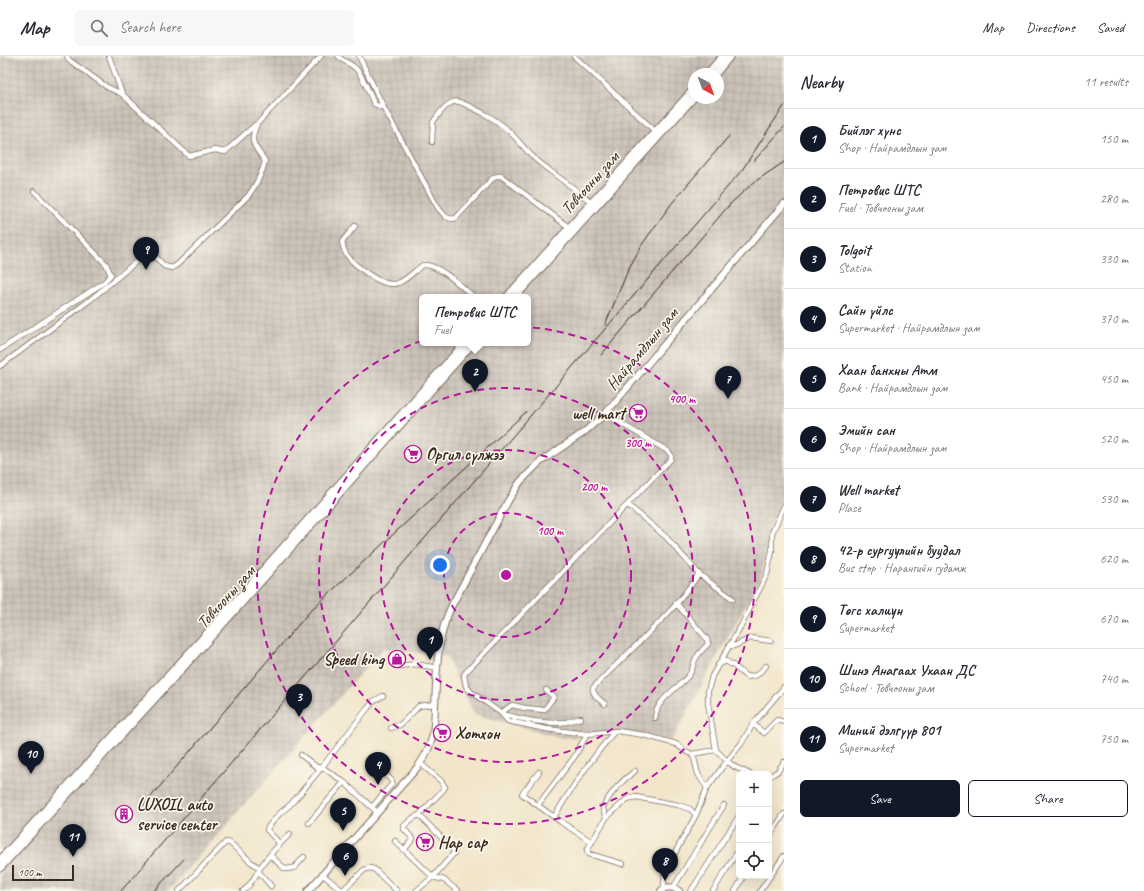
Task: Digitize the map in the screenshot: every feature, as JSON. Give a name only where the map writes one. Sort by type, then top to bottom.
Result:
[{"type":"highway","points":[[712,68],[723,56]]},
{"type":"highway","points":[[720,68],[730,56]]},
{"type":"highway","name":"Товчооны зам","points":[[518,294],[592,203],[688,96]]},
{"type":"highway","name":"Товчооны зам","points":[[510,294],[688,103]]},
{"type":"highway","name":"Товчооны зам","points":[[0,860],[201,640],[462,346]]},
{"type":"highway","name":"Товчооны зам","points":[[0,868],[215,633],[470,346]]},
{"type":"highway","points":[[0,854],[13,846]]},
{"type":"main road","name":"Найрамдлын зам","points":[[308,891],[426,755],[432,740],[441,635],[449,611],[526,474],[540,462],[583,433],[605,414],[784,204]]},
{"type":"main road","points":[[662,889],[673,888],[679,891]]},
{"type":"street","points":[[67,56],[69,60],[107,87],[122,94],[189,156],[215,150],[225,152],[257,124],[321,56]]},
{"type":"street","points":[[109,56],[122,94]]},
{"type":"street","points":[[338,56],[347,64],[355,67],[374,104],[384,108]]},
{"type":"street","points":[[359,56],[384,108],[419,174],[438,208],[446,217],[452,219],[456,218],[492,178],[501,176],[572,229]]},
{"type":"street","points":[[574,56],[656,132]]},
{"type":"street","points":[[432,142],[433,122],[450,103],[455,101],[460,102],[497,121],[539,163],[592,203]]},
{"type":"street","points":[[0,366],[90,300],[137,261],[147,257],[156,257],[164,266],[172,268],[178,264],[248,196],[259,180],[265,161],[253,144],[252,134],[257,124]]},
{"type":"street","points":[[0,350],[103,283],[111,275],[106,264],[34,191]]},
{"type":"street","points":[[355,226],[342,242],[345,253],[364,270],[380,281],[389,284],[398,283],[423,265],[427,264],[445,273],[470,294]]},
{"type":"street","points":[[580,718],[566,722],[550,723],[510,717],[501,713],[471,692],[466,686],[464,676],[465,673],[670,460],[671,455],[668,451],[605,414]]},
{"type":"street","points":[[628,505],[666,537],[698,574],[733,599]]},
{"type":"street","points":[[744,771],[735,767],[716,750],[708,703],[708,691],[712,676],[767,574],[771,556],[772,533],[784,506]]},
{"type":"street","points":[[605,704],[593,692],[593,688],[676,603],[698,574]]},
{"type":"street","points":[[656,718],[656,714],[666,696],[689,676],[694,668],[695,659],[708,644],[707,639],[676,603]]},
{"type":"street","points":[[729,645],[734,646],[751,638],[770,642]]},
{"type":"street","points":[[718,665],[726,661],[747,676],[757,675],[766,666]]},
{"type":"street","points":[[400,666],[415,664],[438,668]]},
{"type":"street","points":[[662,889],[666,869],[696,815],[707,788],[727,760],[741,744],[753,724],[784,687]]},
{"type":"street","points":[[501,713],[512,705],[544,710],[554,698],[546,690]]},
{"type":"street","points":[[280,844],[268,832],[268,827],[298,796],[366,709],[374,701],[383,696]]},
{"type":"street","points":[[391,728],[400,725],[419,706],[435,704]]},
{"type":"street","points":[[501,713],[505,719],[512,722],[546,729],[587,734],[614,732],[644,735],[676,744],[692,754],[716,750]]},
{"type":"street","points":[[753,724],[764,733],[777,720],[784,722]]},
{"type":"street","points":[[554,817],[576,780],[594,755],[614,732]]},
{"type":"street","points":[[538,805],[575,756],[587,734]]},
{"type":"street","points":[[692,754],[698,774],[707,788]]},
{"type":"street","points":[[301,755],[318,768],[322,767],[344,782],[377,812]]},
{"type":"street","points":[[772,775],[778,771],[784,762]]},
{"type":"street","points":[[372,807],[388,789],[392,781],[375,763]]},
{"type":"street","points":[[404,850],[413,839],[404,827],[443,790],[444,787],[444,784],[420,763]]},
{"type":"street","points":[[606,818],[603,807],[614,789],[635,771]]},
{"type":"street","points":[[539,772],[522,794],[592,842]]},
{"type":"street","points":[[309,822],[344,782]]},
{"type":"street","points":[[623,864],[589,854],[587,850],[606,818],[628,799],[636,797],[678,805],[690,809],[696,815]]},
{"type":"street","points":[[673,888],[724,805]]},
{"type":"street","points":[[772,832],[784,814]]},
{"type":"street","points":[[416,891],[433,877],[452,857],[454,852],[418,815]]},
{"type":"street","points":[[691,891],[736,821]]},
{"type":"street","points":[[243,891],[270,855],[290,834]]},
{"type":"street","points":[[395,841],[433,877],[444,880],[458,891]]},
{"type":"street","points":[[179,891],[226,842],[230,843],[259,869],[271,886]]},
{"type":"street","points":[[713,891],[736,853]]},
{"type":"street","points":[[270,855],[285,869],[294,868],[304,857]]},
{"type":"street","points":[[760,891],[784,856]]},
{"type":"street","points":[[322,874],[343,891],[364,870],[369,868],[374,869],[397,891]]},
{"type":"street","points":[[735,891],[742,879]]},
{"type":"shaded area","points":[[0,56],[784,56],[784,489],[767,540],[762,575],[672,740],[618,734],[562,738],[474,714],[446,656],[383,648],[168,891],[0,891]]},
{"type":"railway","points":[[121,891],[742,170],[784,106]]},
{"type":"railway","points":[[753,162],[784,127]]},
{"type":"railway","points":[[605,325],[629,268],[643,243],[672,203],[729,136]]},
{"type":"railway","points":[[728,206],[753,183],[784,162]]},
{"type":"railway","points":[[601,355],[731,203]]},
{"type":"railway","points":[[143,806],[311,610],[526,412]]},
{"type":"railway","points":[[154,891],[184,859]]},
{"type":"place","name":"Төгс халиун","points":[[146,270]]},
{"type":"place","name":"Петровис ШТС","points":[[475,392]]},
{"type":"place","name":"Well market","points":[[728,399]]},
{"type":"place","name":"well mart","points":[[638,413]]},
{"type":"place","name":"Оргил сүлжээ","points":[[413,454]]},
{"type":"place","name":"Speed king","points":[[397,659]]},
{"type":"place","name":"Бийлэг хүнс","points":[[430,660]]},
{"type":"place","name":"Tolgoit","points":[[299,717]]},
{"type":"place","name":"Хотхон","points":[[442,733]]},
{"type":"place","name":"Шинэ Анагаах Ухаан ДС","points":[[31,774]]},
{"type":"place","name":"Сайн үйлс","points":[[378,785]]},
{"type":"place","name":"LUXOIL auto service center","points":[[124,814]]},
{"type":"place","name":"Хаан банхны Атм","points":[[343,831]]},
{"type":"place","name":"Нар сар","points":[[425,842]]},
{"type":"place","name":"Миний дэлгүүр 801","points":[[73,857]]},
{"type":"place","name":"Эмийн сан","points":[[345,876]]},
{"type":"place","name":"42-р сургуулийн буудал","points":[[665,881]]}]
